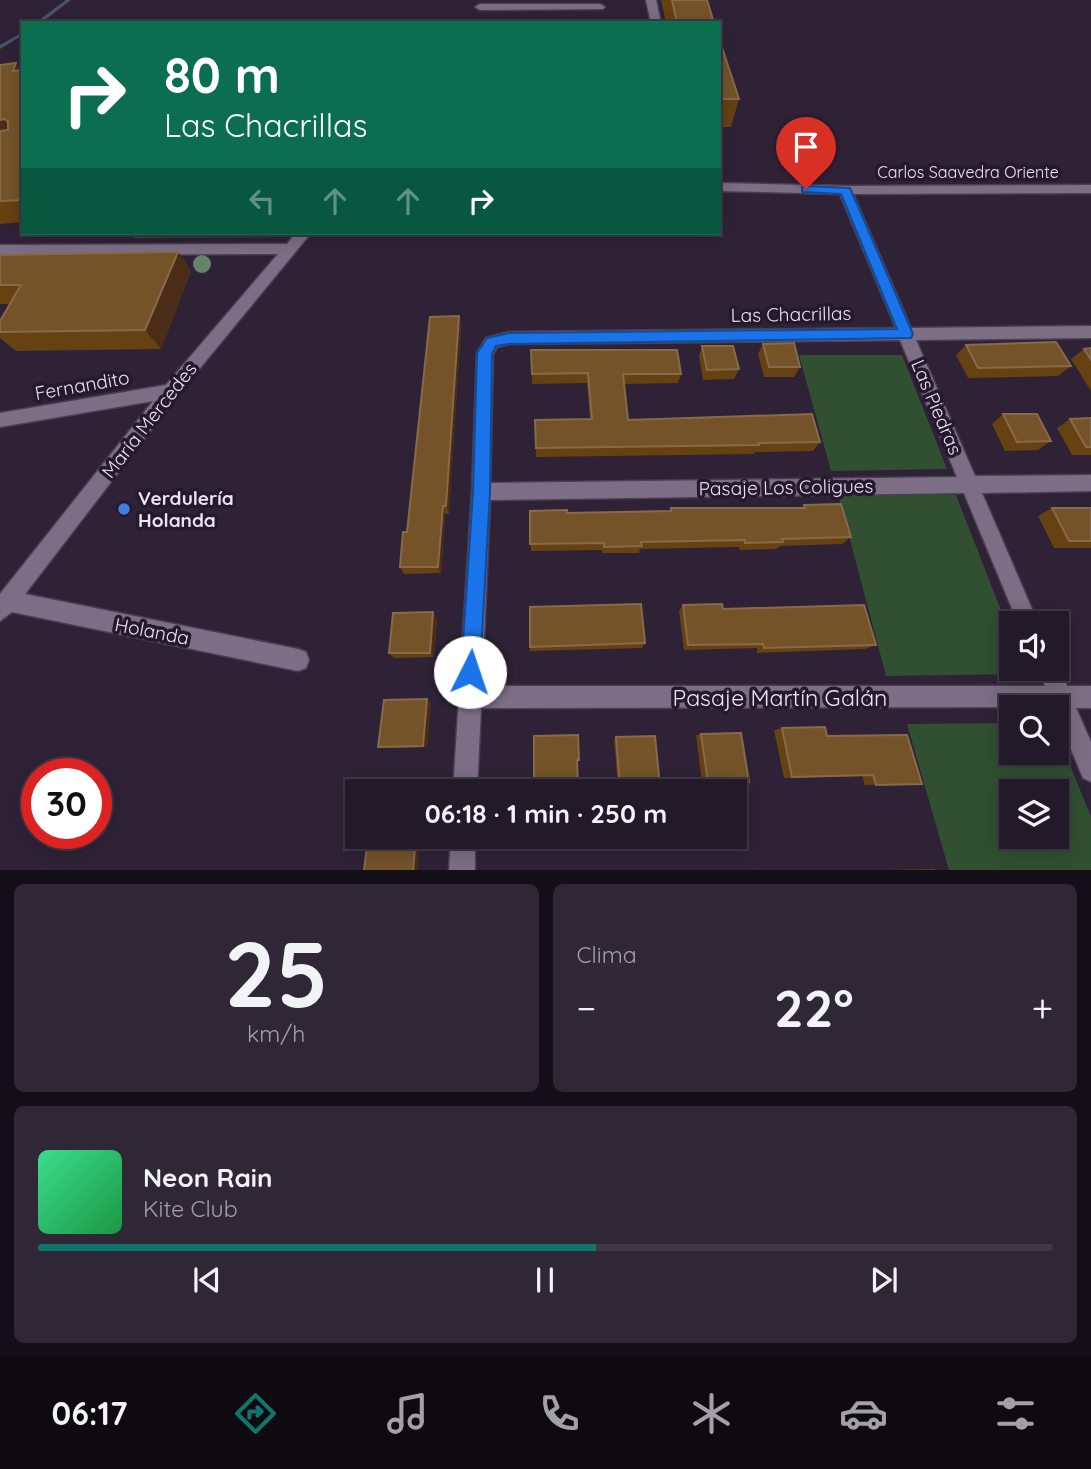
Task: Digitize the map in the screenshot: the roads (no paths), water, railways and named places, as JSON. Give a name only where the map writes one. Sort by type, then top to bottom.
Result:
[{"type":"street","points":[[651,0],[656,21]]},
{"type":"street","points":[[481,7],[600,7]]},
{"type":"street","name":"Carlos Saavedra Oriente","points":[[721,187],[845,190],[1091,189]]},
{"type":"street","name":"Las Piedras","points":[[845,190],[1023,611]]},
{"type":"street","name":"María Mercedes","points":[[4,606],[171,391],[302,235]]},
{"type":"street","points":[[0,250],[290,249]]},
{"type":"street","name":"Las Chacrillas","points":[[481,492],[485,353],[492,342],[509,338],[1091,332]]},
{"type":"street","name":"Fernandito","points":[[0,420],[171,391]]},
{"type":"street","name":"Pasaje Los Coligues","points":[[481,492],[1091,483]]},
{"type":"street","points":[[466,779],[481,492]]},
{"type":"street","name":"Holanda","points":[[4,606],[298,660]]},
{"type":"street","name":"Pasaje Martín Galán","points":[[469,697],[999,698]]},
{"type":"street","name":"Pasaje Martín Galán","points":[[1069,698],[1091,697]]},
{"type":"street","points":[[1069,719],[1091,770]]},
{"type":"street","points":[[462,870],[463,849]]},
{"type":"waterway","points":[[40,21],[69,0]]},
{"type":"waterway","points":[[0,47],[21,34]]},
{"type":"place","name":"Verdulería Holanda","points":[[124,509]]}]
